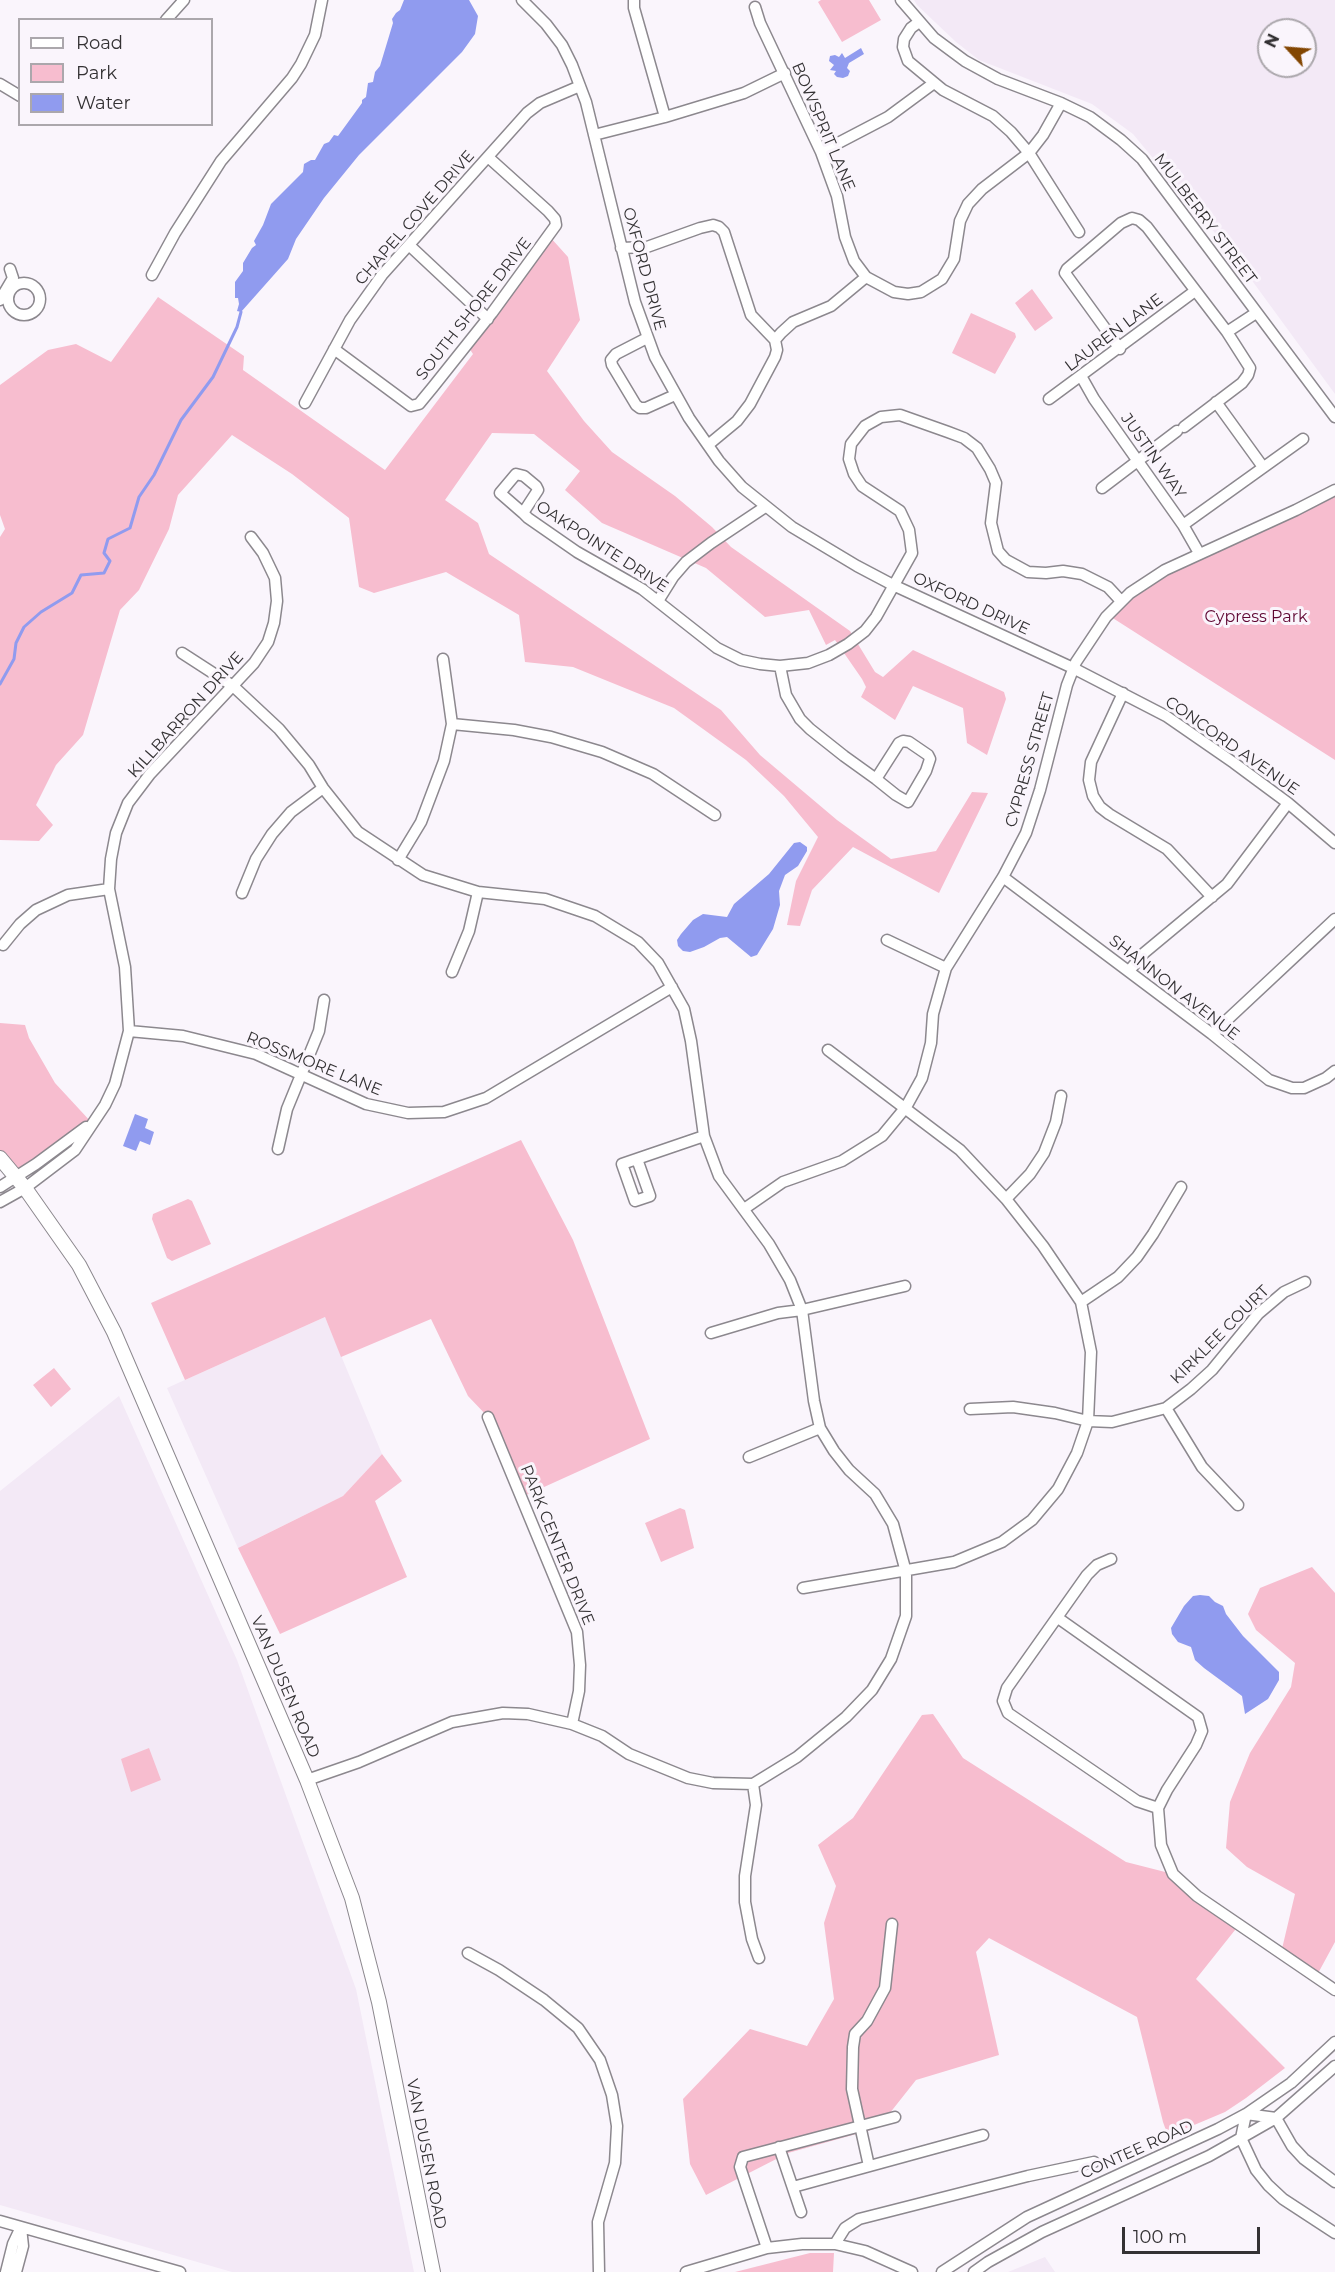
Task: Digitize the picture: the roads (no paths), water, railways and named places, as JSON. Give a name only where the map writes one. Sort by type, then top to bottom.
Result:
[{"type":"main road","name":"VAN DUSEN ROAD","points":[[0,1158],[25,1188],[79,1264],[114,1332],[307,1780],[352,1898],[379,2002],[433,2272]]},
{"type":"street","points":[[168,18],[184,0]]},
{"type":"street","points":[[152,275],[180,225],[221,161],[292,78],[301,64],[315,35],[322,0]]},
{"type":"street","name":"OXFORD DRIVE","points":[[522,0],[556,36],[569,58],[580,86],[590,115],[621,248],[647,338],[675,395],[708,445],[737,481],[765,507],[822,547],[893,585],[1073,668]]},
{"type":"street","points":[[634,0],[634,8],[665,117]]},
{"type":"street","name":"MULBERRY STREET","points":[[901,0],[934,38],[965,61],[998,79],[1061,103],[1090,117],[1107,128],[1142,159],[1335,417]]},
{"type":"street","name":"BOWSPRIT LANE","points":[[755,7],[760,23],[821,152],[837,196],[849,250],[866,277]]},
{"type":"street","points":[[919,22],[906,35],[904,52],[908,62],[934,84],[993,116],[1011,132],[1029,153],[1079,232]]},
{"type":"street","points":[[594,135],[665,117],[744,93],[785,73]]},
{"type":"street","points":[[0,84],[18,95]]},
{"type":"street","points":[[821,152],[888,117],[934,84]]},
{"type":"street","name":"CHAPEL COVE DRIVE","points":[[305,403],[334,349],[374,284],[535,106],[580,86]]},
{"type":"street","points":[[774,340],[793,322],[831,306],[866,277],[887,289],[908,294],[921,292],[942,279],[954,259],[960,221],[968,204],[982,189],[1029,153],[1043,135],[1061,103]]},
{"type":"street","name":"SOUTH SHORE DRIVE","points":[[334,349],[409,405],[415,406],[427,395],[488,319],[554,231],[556,223],[548,211],[488,157]]},
{"type":"street","points":[[1101,488],[1242,383],[1249,371],[1246,359],[1227,332],[1144,224],[1132,218],[1120,223],[1065,273],[1120,349]]},
{"type":"street","points":[[621,248],[647,247],[700,228],[713,225],[719,227],[724,232],[751,315],[774,340],[777,350],[775,357],[756,394],[737,421],[708,445]]},
{"type":"street","points":[[410,246],[488,319]]},
{"type":"street","points":[[0,261],[22,282]]},
{"type":"street","points":[[0,300],[13,278],[10,269]]},
{"type":"street","name":"LAUREN LANE","points":[[1049,399],[1120,349],[1195,291]]},
{"type":"street","points":[[1227,332],[1256,313]]},
{"type":"street","points":[[647,338],[616,354],[612,365],[640,408],[646,408],[675,395]]},
{"type":"street","name":"JUSTIN WAY","points":[[1081,376],[1137,462],[1183,525],[1199,553]]},
{"type":"street","points":[[1216,402],[1263,467]]},
{"type":"street","name":"OAKPOINTE DRIVE","points":[[523,513],[538,490],[524,476],[516,474],[500,493],[523,513],[577,552],[629,580],[701,636],[730,655],[749,662],[780,666],[815,660],[855,640],[870,626],[912,553],[909,530],[904,517],[896,506],[873,494],[858,481],[849,459],[851,444],[859,432],[873,421],[891,415],[900,416],[964,438],[977,448],[990,469],[997,487],[991,524],[998,551],[1006,560],[1028,572],[1063,571],[1082,574],[1108,587],[1120,601]]},
{"type":"street","points":[[1183,525],[1303,439]]},
{"type":"street","name":"CYPRESS STREET","points":[[744,1209],[783,1182],[842,1161],[882,1136],[906,1107],[922,1078],[931,1043],[933,1014],[946,968],[1003,877],[1026,833],[1036,804],[1059,710],[1073,668],[1093,634],[1120,601],[1165,570],[1335,490]]},
{"type":"street","points":[[658,601],[673,577],[686,562],[765,507]]},
{"type":"street","name":"KILLBARRON DRIVE","points":[[0,1203],[25,1188],[75,1150],[105,1105],[115,1084],[129,1030],[125,967],[109,889],[116,833],[128,804],[150,774],[254,663],[268,642],[277,601],[274,578],[263,554],[251,537]]},
{"type":"street","points":[[182,653],[233,686],[279,729],[309,765],[323,788],[358,832],[398,860],[423,875],[478,891],[545,899],[595,916],[638,942],[658,963],[684,1009],[691,1041],[704,1136],[719,1176],[769,1244],[790,1280],[802,1310],[814,1401],[820,1428],[849,1470],[874,1494],[893,1524],[906,1572],[906,1616],[891,1659],[872,1690],[846,1717],[797,1756],[753,1784],[713,1783],[688,1778],[629,1754],[602,1736],[572,1724],[528,1714],[489,1714],[452,1722],[359,1762],[307,1780]]},
{"type":"street","points":[[398,860],[421,822],[434,793],[444,761],[452,724],[443,659]]},
{"type":"street","points":[[780,666],[786,695],[800,719],[810,729],[876,779],[908,802],[926,771],[930,759],[928,755],[909,742],[899,743],[876,779]]},
{"type":"street","name":"CONCORD AVENUE","points":[[1073,668],[1159,712],[1202,739],[1288,803],[1335,843]]},
{"type":"street","points":[[1123,693],[1090,762],[1089,780],[1093,796],[1100,807],[1109,814],[1167,849],[1212,897]]},
{"type":"street","points":[[452,724],[514,730],[551,737],[602,752],[653,774],[715,815]]},
{"type":"street","points":[[243,893],[256,859],[272,834],[291,812],[323,788]]},
{"type":"street","points":[[1129,971],[1144,953],[1233,878],[1288,803]]},
{"type":"street","name":"SHANNON AVENUE","points":[[1003,877],[1212,1034],[1244,1061],[1279,1085],[1304,1088],[1326,1078],[1335,1071]]},
{"type":"street","points":[[3,945],[20,924],[36,910],[68,895],[109,889]]},
{"type":"street","points":[[452,972],[469,931],[478,891]]},
{"type":"street","points":[[1212,1034],[1335,919]]},
{"type":"street","points":[[887,940],[946,968]]},
{"type":"street","name":"ROSSMORE LANE","points":[[129,1030],[183,1036],[256,1054],[366,1104],[408,1113],[444,1112],[486,1098],[672,987]]},
{"type":"street","points":[[278,1149],[287,1109],[319,1031],[324,1000]]},
{"type":"street","points":[[803,1588],[954,1562],[1002,1542],[1032,1520],[1058,1489],[1077,1453],[1088,1420],[1091,1352],[1081,1302],[1043,1246],[1006,1199],[960,1150],[828,1050]]},
{"type":"street","points":[[1006,1199],[1030,1174],[1044,1153],[1056,1122],[1061,1096]]},
{"type":"street","name":"KILLBARRON DRIVE","points":[[0,1187],[92,1123]]},
{"type":"street","points":[[637,1159],[704,1136]]},
{"type":"street","points":[[1081,1302],[1118,1277],[1137,1257],[1154,1234],[1181,1187]]},
{"type":"street","name":"KIRKLEE COURT","points":[[970,1409],[1013,1407],[1112,1422],[1166,1408],[1212,1370],[1258,1314],[1284,1292],[1305,1282]]},
{"type":"street","points":[[711,1333],[778,1313],[802,1310],[905,1286]]},
{"type":"street","points":[[1166,1408],[1202,1467],[1238,1505]]},
{"type":"street","name":"PARK CENTER DRIVE","points":[[488,1416],[577,1632],[580,1665],[579,1691],[572,1724]]},
{"type":"street","points":[[749,1457],[820,1428]]},
{"type":"street","points":[[1111,1559],[1096,1565],[1007,1688],[1003,1701],[1008,1713],[1137,1801],[1158,1808]]},
{"type":"street","points":[[1058,1618],[1198,1717],[1202,1731],[1196,1745],[1158,1808],[1161,1845],[1173,1874],[1197,1896],[1335,1990]]},
{"type":"street","points":[[753,1784],[756,1805],[745,1876],[745,1902],[752,1939],[759,1958]]},
{"type":"street","points":[[869,2166],[852,2089],[853,2047],[855,2034],[867,2021],[885,1988],[892,1924]]},
{"type":"street","points":[[468,1953],[499,1970],[579,2028],[600,2060],[612,2095],[616,2126],[615,2163],[598,2222],[599,2272]]},
{"type":"street","name":"CONTEE ROAD","points":[[942,2272],[1028,2217],[1246,2114],[1291,2083],[1335,2042]]},
{"type":"street","points":[[974,2272],[1042,2232],[1209,2156],[1241,2138],[1276,2118],[1335,2066]]},
{"type":"street","points":[[1276,2118],[1246,2114],[1241,2138],[1249,2158],[1268,2185],[1290,2204],[1335,2233]]},
{"type":"street","points":[[767,2248],[740,2167],[743,2157],[895,2117]]},
{"type":"street","points":[[1276,2118],[1292,2146],[1304,2159],[1335,2182]]},
{"type":"street","points":[[793,2187],[983,2135]]},
{"type":"street","points":[[780,2147],[801,2212]]},
{"type":"street","name":"CONTEE ROAD","points":[[835,2244],[846,2228],[859,2219],[1028,2176],[1094,2162]]},
{"type":"street","points":[[0,2221],[180,2272]]},
{"type":"street","points":[[6,2272],[13,2244],[21,2227]]},
{"type":"street","points":[[16,2272],[23,2246],[21,2227]]},
{"type":"street","points":[[686,2272],[767,2248],[802,2244],[835,2244],[883,2257],[912,2272]]},
{"type":"street","points":[[883,2257],[897,2272]]},
{"type":"water","points":[[404,0],[469,0],[478,16],[475,34],[462,52],[359,155],[324,198],[296,239],[288,259],[241,312],[237,311],[239,304],[238,298],[235,298],[235,282],[243,271],[243,263],[256,245],[254,241],[271,204],[303,172],[304,164],[315,160],[324,144],[329,142],[334,135],[338,136],[366,97],[368,83],[373,82],[375,72],[380,66],[393,23],[392,19],[400,10]]},
{"type":"water","points":[[861,48],[864,54],[849,63],[848,76],[837,77],[834,74],[836,71],[830,70],[834,65],[829,61],[830,56],[839,57],[842,53],[845,58]]},
{"type":"water","points":[[800,842],[807,847],[807,851],[798,866],[785,875],[779,891],[780,905],[773,929],[757,955],[751,957],[727,937],[690,952],[683,951],[678,946],[677,940],[693,920],[703,914],[727,917],[734,904],[769,874],[794,843]]},
{"type":"water","points":[[135,1114],[148,1119],[145,1128],[154,1132],[150,1145],[140,1141],[136,1151],[123,1146]]},
{"type":"water","points":[[1193,1596],[1209,1596],[1223,1606],[1226,1614],[1243,1636],[1279,1672],[1279,1680],[1268,1699],[1245,1714],[1242,1696],[1204,1668],[1195,1660],[1191,1647],[1178,1642],[1172,1634],[1171,1628],[1184,1606]]},
{"type":"waterway","points":[[0,684],[14,659],[16,643],[24,627],[41,612],[72,593],[81,575],[104,573],[110,561],[104,553],[108,539],[130,528],[139,497],[154,475],[181,420],[213,377],[237,327],[241,312]]},
{"type":"park label","name":"Cypress Park","points":[[1256,617]]}]
